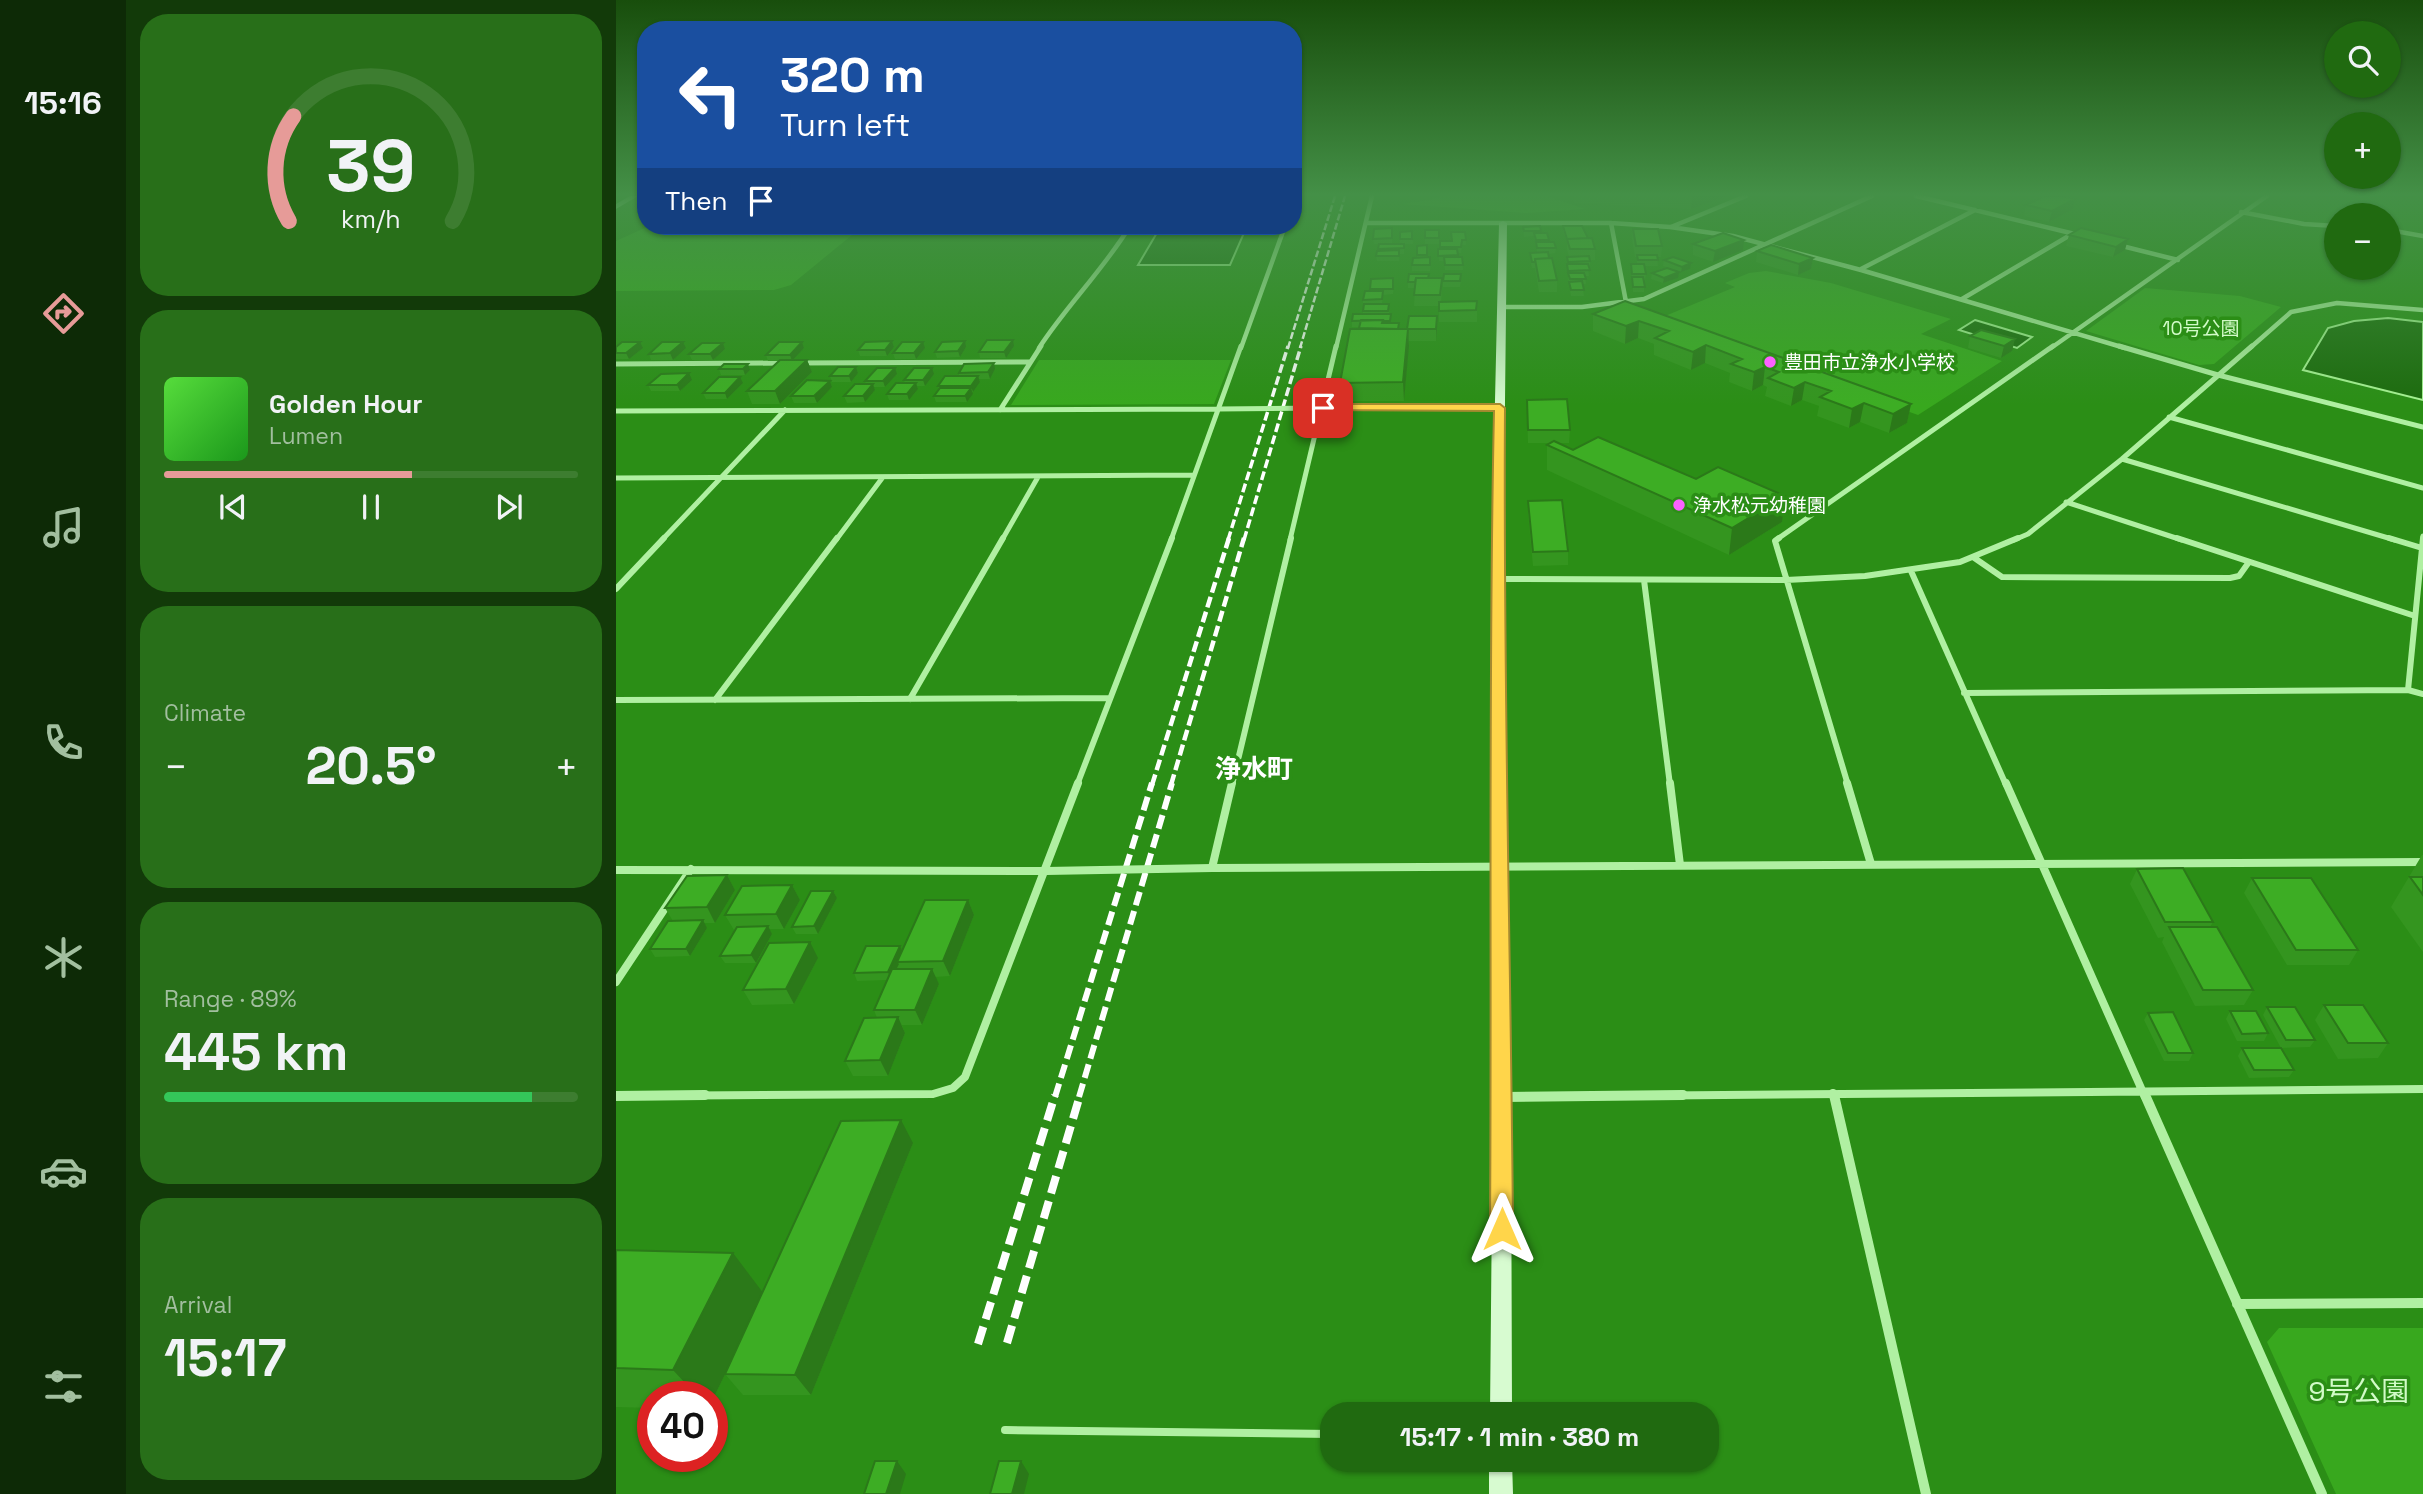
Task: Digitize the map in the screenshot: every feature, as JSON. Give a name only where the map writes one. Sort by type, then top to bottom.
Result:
[{"type":"street","points":[[1000,410],[1059,315],[1101,266]]},
{"type":"street","points":[[616,1096],[924,1094],[953,1088],[965,1077],[1156,582],[1271,266]]},
{"type":"street","points":[[1212,868],[1356,266]]},
{"type":"street","points":[[1501,1402],[1501,864],[1497,579],[1503,266]]},
{"type":"street","points":[[1619,266],[1626,302]]},
{"type":"street","points":[[1503,307],[1582,307],[1626,302],[1665,291],[1720,266]]},
{"type":"street","points":[[1846,266],[2218,375],[2423,427]]},
{"type":"street","points":[[1861,270],[1869,266]]},
{"type":"street","points":[[1962,299],[2018,266]]},
{"type":"street","points":[[1871,864],[1775,541],[2170,266]]},
{"type":"street","points":[[1497,579],[1786,580],[1911,571],[1973,557],[2028,534],[2122,459],[2291,312],[2336,303],[2423,310]]},
{"type":"street","points":[[616,364],[1029,362]]},
{"type":"street","points":[[616,411],[1500,408]]},
{"type":"street","points":[[616,589],[785,410]]},
{"type":"street","points":[[2169,417],[2423,488]]},
{"type":"street","points":[[2122,459],[2422,548]]},
{"type":"street","points":[[616,478],[1193,475]]},
{"type":"street","points":[[715,700],[883,477]]},
{"type":"street","points":[[910,699],[1038,477]]},
{"type":"street","points":[[2066,502],[2415,615]]},
{"type":"street","points":[[2408,690],[2423,536]]},
{"type":"street","points":[[1973,557],[2002,577],[2230,578],[2239,576],[2249,562]]},
{"type":"street","points":[[1911,571],[2322,1494]]},
{"type":"street","points":[[1644,580],[1680,865]]},
{"type":"street","points":[[1964,693],[2408,690],[2423,694]]},
{"type":"street","points":[[616,700],[1110,698]]},
{"type":"street","points":[[616,870],[1046,871],[1501,864],[2423,862]]},
{"type":"street","points":[[616,982],[691,869]]},
{"type":"street","points":[[1502,1097],[2423,1088]]},
{"type":"street","points":[[1833,1093],[1926,1494]]},
{"type":"street","points":[[2237,1304],[2423,1303]]},
{"type":"street","points":[[1501,1472],[1501,1494]]},
{"type":"lane","points":[[1005,1430],[1320,1434]]},
{"type":"green space","points":[[616,266],[815,266],[791,285],[774,290],[616,291]]},
{"type":"green space","points":[[1766,271],[1831,283],[1951,319],[1921,334],[2002,361],[1918,415],[1653,321],[1735,287],[1725,283],[1749,273]]},
{"type":"green space","name":"10号公園","points":[[2145,288],[2240,296],[2281,307],[2214,364],[2199,365],[2086,331]]},
{"type":"green space","points":[[1039,360],[1231,360],[1214,404],[1011,405]]},
{"type":"green space","name":"9号公園","points":[[2279,1328],[2423,1328],[2423,1494],[2336,1494],[2267,1342]]},
{"type":"shaded area","points":[[2388,318],[2423,322],[2423,400],[2303,370],[2328,328],[2354,321]]},
{"type":"shaded area","points":[[1975,320],[2032,337],[2017,348],[1959,330]]},
{"type":"building","points":[[1536,266],[1554,266],[1557,280],[1539,281]]},
{"type":"building","points":[[1567,266],[1589,266],[1590,270],[1568,271]]},
{"type":"building","points":[[1631,266],[1644,266],[1646,274],[1632,274]]},
{"type":"building","points":[[1667,268],[1679,272],[1664,278],[1652,273]]},
{"type":"building","points":[[1568,273],[1584,273],[1586,279],[1570,279]]},
{"type":"building","points":[[1409,274],[1429,274],[1428,278],[1416,278],[1415,282],[1408,282]]},
{"type":"building","points":[[1444,274],[1461,274],[1460,281],[1443,281]]},
{"type":"building","points":[[1632,277],[1643,277],[1645,287],[1633,287]]},
{"type":"building","points":[[1393,278],[1393,289],[1370,289],[1371,279]]},
{"type":"building","points":[[1416,278],[1442,278],[1440,295],[1414,295]]},
{"type":"building","points":[[1582,281],[1584,290],[1571,290],[1569,282]]},
{"type":"building","points":[[1365,291],[1383,291],[1382,299],[1363,300]]},
{"type":"building","points":[[1477,301],[1476,310],[1439,311],[1439,302]]},
{"type":"building","points":[[1625,301],[1911,404],[1893,414],[1864,403],[1852,409],[1820,397],[1831,391],[1805,382],[1794,388],[1768,378],[1779,372],[1765,367],[1754,372],[1731,364],[1742,359],[1706,345],[1693,352],[1655,338],[1669,331],[1639,321],[1626,326],[1593,314]]},
{"type":"building","points":[[1364,304],[1389,304],[1388,311],[1363,311]]},
{"type":"building","points":[[1353,314],[1391,314],[1390,321],[1352,321]]},
{"type":"building","points":[[1409,316],[1437,316],[1436,329],[1407,329]]},
{"type":"building","points":[[1361,320],[1399,323],[1398,329],[1359,328]]},
{"type":"building","points":[[1350,329],[1408,329],[1403,382],[1340,383]]},
{"type":"building","points":[[1981,330],[2015,339],[2004,346],[1970,336]]},
{"type":"building","points":[[987,340],[1013,340],[1004,352],[979,352]]},
{"type":"building","points":[[892,341],[885,350],[858,350],[865,342]]},
{"type":"building","points":[[965,341],[958,351],[935,352],[942,342]]},
{"type":"building","points":[[622,342],[640,342],[626,353],[616,353],[616,347]]},
{"type":"building","points":[[662,342],[683,342],[670,353],[649,354]]},
{"type":"building","points":[[779,342],[802,342],[790,355],[766,355]]},
{"type":"building","points":[[902,342],[923,342],[914,353],[893,353]]},
{"type":"building","points":[[702,343],[723,343],[710,354],[689,354]]},
{"type":"building","points":[[780,360],[807,360],[775,391],[747,391]]},
{"type":"building","points":[[994,363],[988,372],[959,373],[964,364]]},
{"type":"building","points":[[724,364],[748,364],[743,369],[719,369]]},
{"type":"building","points":[[838,367],[856,367],[849,376],[830,376]]},
{"type":"building","points":[[877,368],[895,368],[883,381],[865,381]]},
{"type":"building","points":[[914,368],[932,368],[923,380],[904,380]]},
{"type":"building","points":[[689,373],[677,385],[648,385],[661,374]]},
{"type":"building","points":[[945,376],[978,376],[971,386],[938,386]]},
{"type":"building","points":[[719,377],[740,377],[725,393],[703,393]]},
{"type":"building","points":[[807,380],[830,381],[814,396],[791,396]]},
{"type":"building","points":[[896,383],[916,383],[907,394],[887,394]]},
{"type":"building","points":[[855,384],[873,384],[863,396],[844,396]]},
{"type":"building","points":[[940,388],[971,388],[965,396],[934,396]]},
{"type":"building","points":[[1567,399],[1570,430],[1528,430],[1527,400]]},
{"type":"building","points":[[1598,437],[1696,479],[1718,467],[1785,496],[1732,528],[1547,445],[1554,441],[1573,450]]},
{"type":"building","points":[[1562,500],[1568,551],[1533,552],[1528,501]]},
{"type":"building","points":[[2183,868],[2213,922],[2165,922],[2137,869]]},
{"type":"building","points":[[727,875],[707,907],[665,908],[687,876]]},
{"type":"building","points":[[2410,877],[2423,877],[2423,895]]},
{"type":"building","points":[[2252,878],[2311,878],[2358,950],[2296,950]]},
{"type":"building","points":[[792,885],[776,914],[725,915],[742,886]]},
{"type":"building","points":[[811,891],[833,891],[814,926],[792,927]]},
{"type":"building","points":[[925,900],[968,900],[943,961],[897,962]]},
{"type":"building","points":[[703,920],[686,949],[650,949],[668,921]]},
{"type":"building","points":[[768,926],[751,955],[720,956],[737,927]]},
{"type":"building","points":[[2169,927],[2217,927],[2253,990],[2203,990]]},
{"type":"building","points":[[810,942],[786,989],[743,990],[769,943]]},
{"type":"building","points":[[866,946],[900,946],[888,972],[854,973]]},
{"type":"building","points":[[892,969],[932,969],[915,1010],[874,1010]]},
{"type":"building","points":[[2324,1005],[2363,1005],[2388,1043],[2348,1043]]},
{"type":"building","points":[[2267,1007],[2295,1007],[2315,1040],[2286,1040]]},
{"type":"building","points":[[2230,1011],[2256,1011],[2268,1033],[2242,1034]]},
{"type":"building","points":[[2173,1012],[2193,1053],[2168,1053],[2148,1013]]},
{"type":"building","points":[[898,1017],[880,1060],[845,1061],[864,1018]]},
{"type":"building","points":[[2242,1048],[2281,1048],[2294,1070],[2254,1070]]},
{"type":"building","points":[[901,1120],[795,1375],[725,1374],[841,1121]]},
{"type":"building","points":[[616,1250],[733,1253],[673,1370],[616,1368]]},
{"type":"building","points":[[875,1461],[897,1461],[886,1494],[864,1494]]},
{"type":"building","points":[[999,1461],[1021,1461],[1012,1494],[990,1494]]},
{"type":"railway","points":[[1288,348],[1313,266]]},
{"type":"railway","points":[[1300,348],[1324,266]]},
{"type":"railway","points":[[1228,540],[1288,346]]},
{"type":"railway","points":[[1244,540],[1301,346]]},
{"type":"railway","points":[[1152,785],[1229,538]]},
{"type":"railway","points":[[1171,785],[1244,538]]},
{"type":"railway","points":[[1055,1097],[1152,783]]},
{"type":"railway","points":[[1079,1097],[1172,783]]},
{"type":"railway","points":[[978,1344],[1055,1095]]},
{"type":"railway","points":[[1007,1343],[1080,1095]]},
{"type":"place","name":"豊田市立浄水小学校","points":[[1770,362]]},
{"type":"place","name":"浄水松元幼稚園","points":[[1679,505]]},
{"type":"district","name":"浄水町","points":[[1254,769]]},
{"type":"route","points":[[1323,408],[1500,408],[1497,579],[1502,1229]]}]
